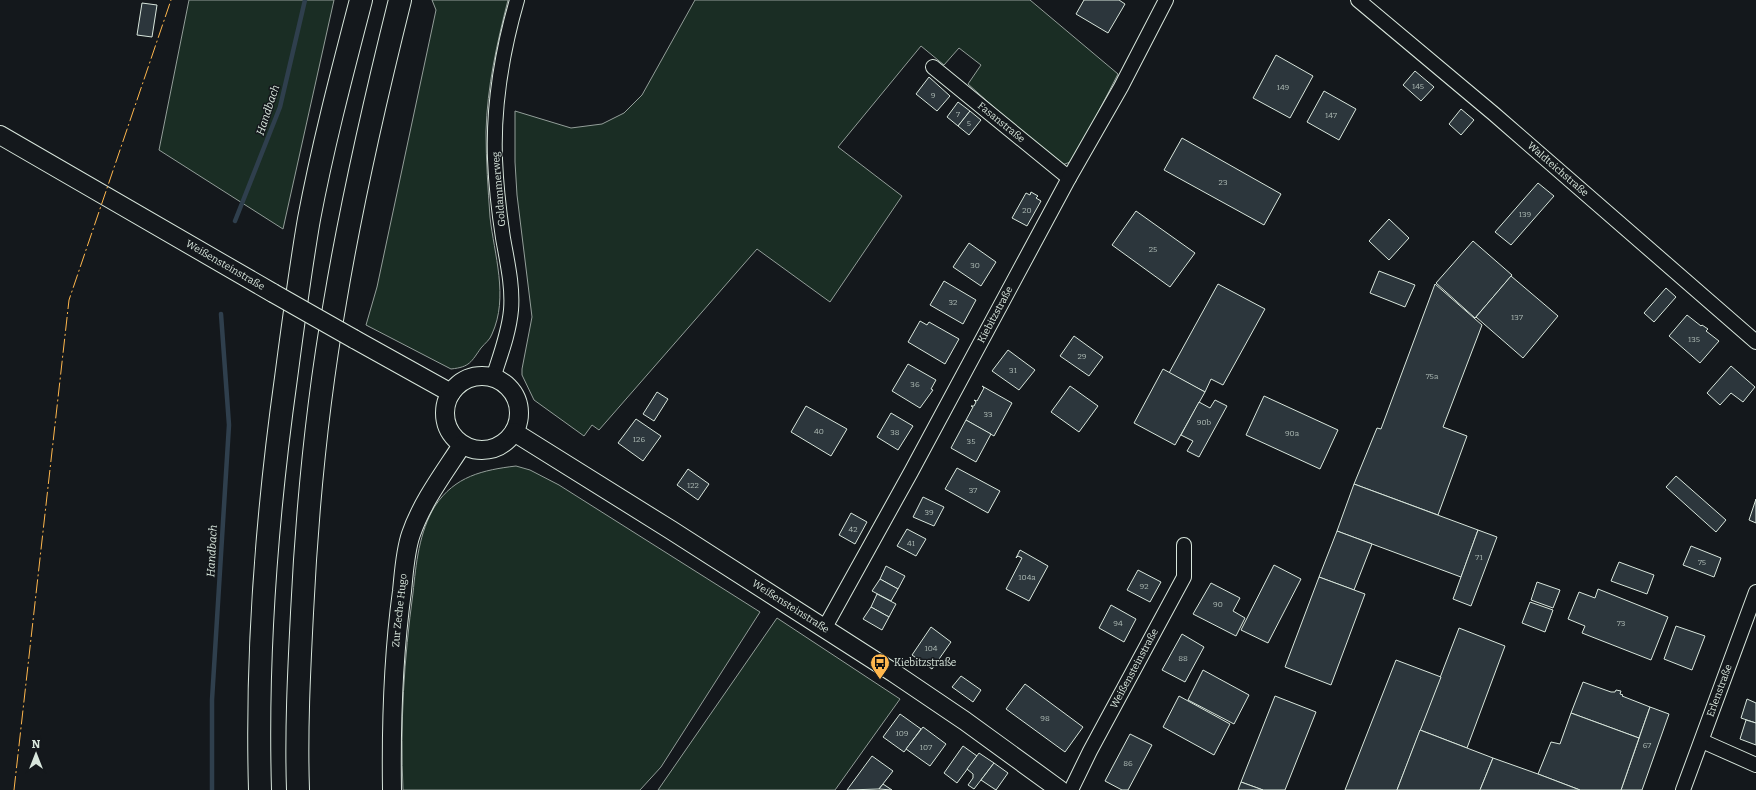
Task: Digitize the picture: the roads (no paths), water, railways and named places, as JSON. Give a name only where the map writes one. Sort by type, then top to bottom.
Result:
[{"type":"highway","points":[[260,790],[262,638],[267,539],[278,435],[309,219],[331,116],[361,0]]},
{"type":"highway","points":[[298,790],[299,669],[306,543],[315,442],[335,304],[348,229],[370,123],[400,0]]},
{"type":"street","name":"Goldammerweg","points":[[493,378],[511,310],[495,160],[497,97],[502,66],[517,0]]},
{"type":"street","name":"Kiebitzstraße","points":[[824,629],[915,465],[1166,0]]},
{"type":"street","name":"Waldteichstraße","points":[[1358,0],[1494,114],[1756,342]]},
{"type":"street","name":"Fasanstraße","points":[[933,67],[1069,178]]},
{"type":"street","name":"Weißensteinstraße","points":[[0,135],[273,293],[451,393]]},
{"type":"street","points":[[481,376],[493,378],[503,382],[511,390],[517,400],[519,411],[518,422],[514,432],[501,444],[485,450],[473,449],[462,445],[454,437],[448,427],[445,416],[446,404],[451,393],[459,384],[469,379],[481,376]]},
{"type":"street","name":"Weißensteinstraße","points":[[514,432],[671,530],[894,673],[965,721],[1060,790]]},
{"type":"street","name":"Zur Zeche Hugo","points":[[392,790],[391,739],[393,681],[398,620],[410,535],[418,518],[462,445]]},
{"type":"street","name":"Weißensteinstraße","points":[[1071,790],[1090,751],[1184,577],[1184,545]]},
{"type":"street","name":"Erlenstraße","points":[[1682,790],[1702,741],[1756,592]]},
{"type":"street","points":[[1702,741],[1756,766]]},
{"type":"waterway","name":"Handbach","points":[[235,221],[280,107],[305,0]]},
{"type":"waterway","name":"Handbach","points":[[212,790],[212,700],[229,425],[221,314]]},
{"type":"place","name":"Kiebitzstraße","points":[[880,680]]}]
